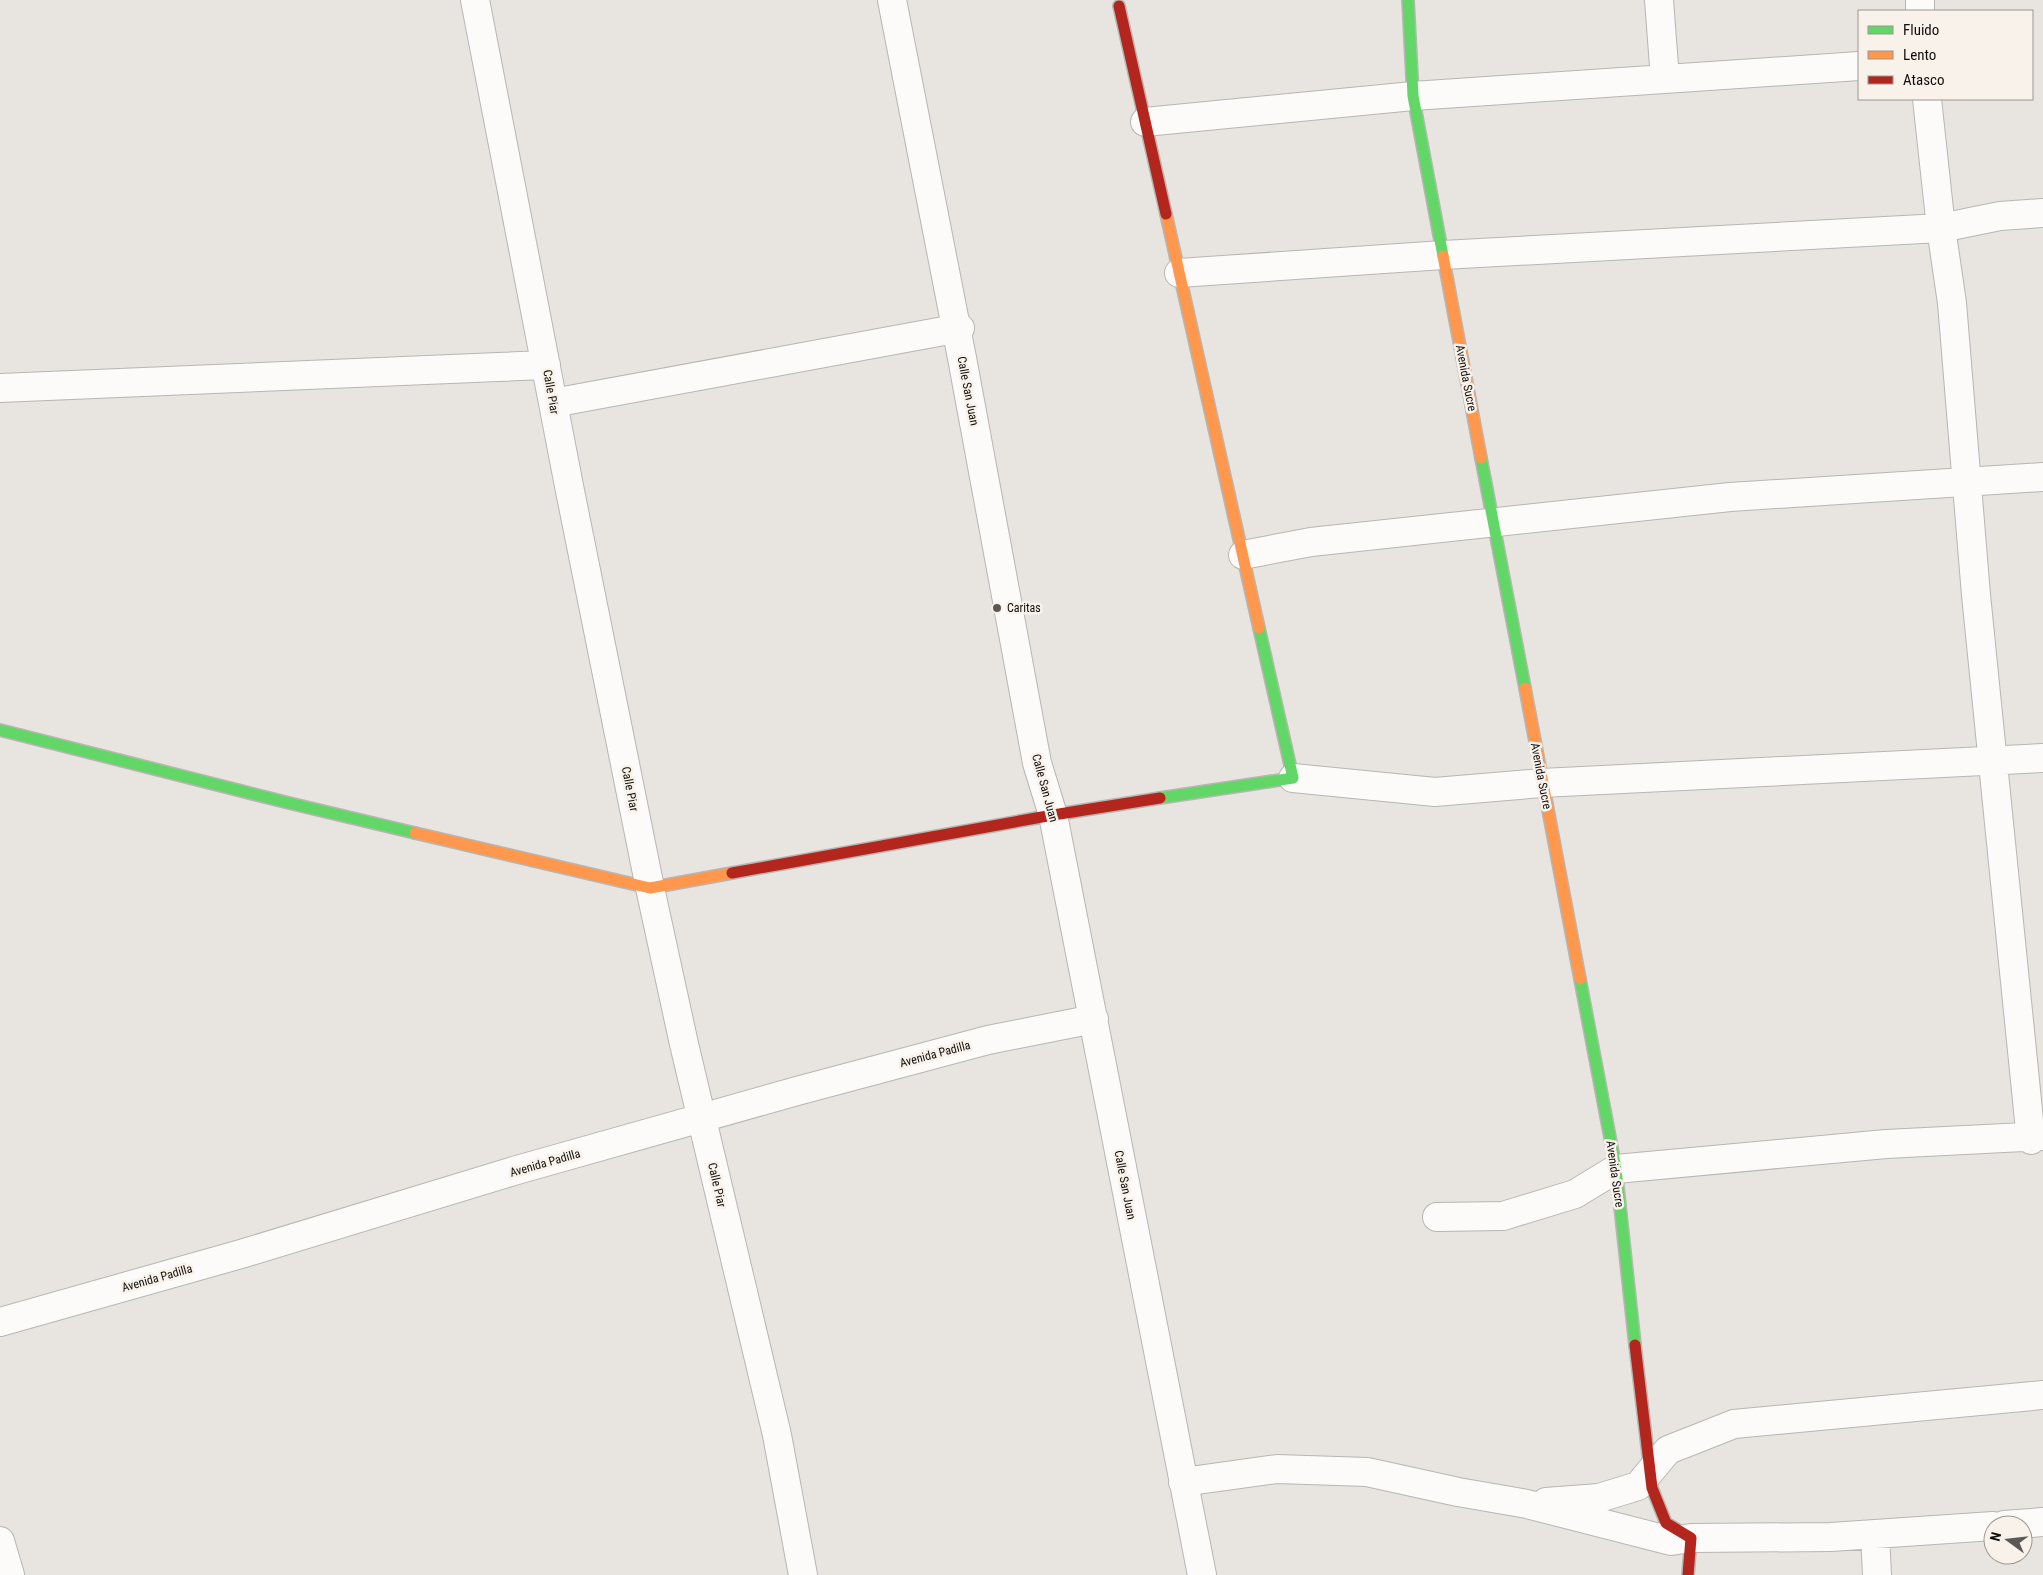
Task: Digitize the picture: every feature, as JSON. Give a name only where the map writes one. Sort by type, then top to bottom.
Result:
[{"type":"street","name":"Calle Piar","points":[[475,0],[650,888],[777,1435],[803,1575]]},
{"type":"street","name":"Calle San Juan","points":[[892,0],[958,328],[1036,763],[1053,815],[1202,1575]]},
{"type":"street","name":"Avenida Sucre","points":[[1408,0],[1413,96],[1616,1169],[1652,1488],[1666,1523],[1691,1538]]},
{"type":"street","points":[[1659,0],[1665,79]]},
{"type":"street","points":[[1120,6],[1293,778]]},
{"type":"street","points":[[1146,122],[1413,96],[1858,66]]},
{"type":"street","points":[[1437,1217],[1504,1216],[1575,1194],[1616,1169],[1886,1144],[2035,1138],[1976,595],[1952,303],[1941,228],[1927,100]]},
{"type":"street","points":[[1179,273],[1443,255],[1941,228],[2000,216],[2043,213]]},
{"type":"street","points":[[553,403],[958,328]]},
{"type":"street","points":[[0,388],[546,365]]},
{"type":"street","points":[[1243,555],[1311,542],[1730,497],[2043,478]]},
{"type":"street","points":[[0,730],[289,803],[650,888],[1053,815],[1293,778],[1435,792],[1542,783],[2043,758]]},
{"type":"street","name":"Avenida Padilla","points":[[0,1322],[241,1254],[517,1170],[702,1118],[988,1040],[1094,1019]]},
{"type":"street","points":[[1527,1504],[1599,1498],[1638,1486],[1668,1450],[1734,1424],[2043,1395]]},
{"type":"street","points":[[1183,1482],[1277,1469],[1367,1472],[1458,1492],[1527,1504],[1671,1541],[1691,1538],[1875,1535],[1983,1527]]},
{"type":"street","points":[[1875,1535],[1877,1575]]},
{"type":"street","points":[[1688,1575],[1691,1538]]},
{"type":"street","points":[[0,1541],[10,1575]]},
{"type":"traffic: fast","points":[[1408,0],[1413,96],[1443,256]]},
{"type":"traffic: fast","points":[[1481,458],[1525,688]]},
{"type":"traffic: fast","points":[[1160,798],[1293,778],[1259,628]]},
{"type":"traffic: fast","points":[[0,730],[415,833]]},
{"type":"traffic: fast","points":[[1580,979],[1616,1169],[1635,1345]]},
{"type":"traffic: slow","points":[[1166,214],[1259,628]]},
{"type":"traffic: slow","points":[[1443,256],[1481,458]]},
{"type":"traffic: slow","points":[[1525,688],[1580,979]]},
{"type":"traffic: slow","points":[[415,833],[650,888],[732,873]]},
{"type":"traffic: jam","points":[[1119,6],[1166,214]]},
{"type":"traffic: jam","points":[[732,873],[1053,815],[1160,798]]},
{"type":"traffic: jam","points":[[1635,1345],[1652,1488],[1666,1523],[1691,1538],[1688,1575]]},
{"type":"place","name":"Caritas","points":[[997,608]]}]
